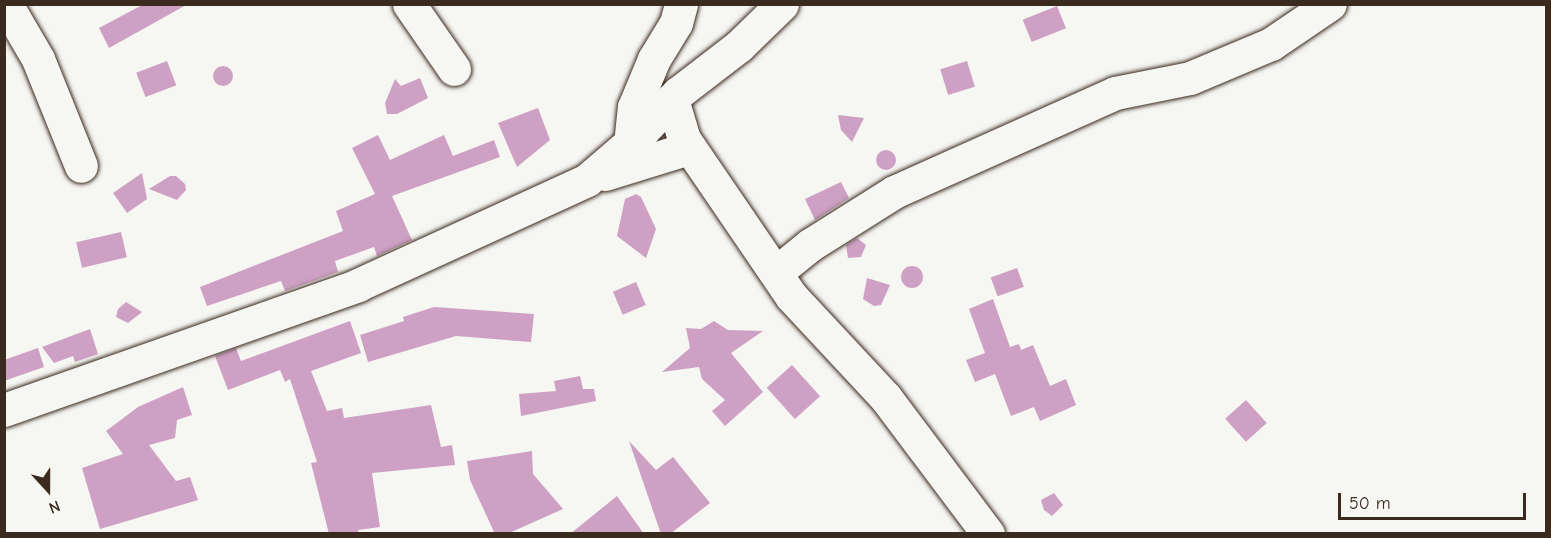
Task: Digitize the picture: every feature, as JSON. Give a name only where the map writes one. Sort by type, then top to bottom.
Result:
[{"type":"street","points":[[6,4],[38,59],[81,166]]},
{"type":"street","points":[[409,4],[454,69]]},
{"type":"street","points":[[630,144],[634,107],[654,59],[676,23],[681,4]]},
{"type":"street","points":[[587,180],[630,144],[672,99],[739,46],[782,4]]},
{"type":"street","points":[[778,272],[810,245],[894,192],[1115,93],[1190,78],[1261,48],[1330,4]]},
{"type":"street","points":[[672,99],[676,119],[689,148],[778,272],[791,296],[886,398],[937,460],[988,534]]},
{"type":"street","points":[[4,410],[358,285],[587,180],[689,148]]},
{"type":"building","points":[[144,4],[188,4],[109,48],[99,28]]},
{"type":"building","points":[[1057,6],[1066,28],[1032,42],[1023,20]]},
{"type":"building","points":[[167,61],[176,85],[146,97],[136,73]]},
{"type":"building","points":[[967,61],[975,87],[948,95],[940,69]]},
{"type":"building","points":[[223,66],[230,69],[233,76],[230,83],[223,86],[216,83],[213,76],[216,69]]},
{"type":"building","points":[[420,78],[428,98],[397,114],[387,114],[385,103],[395,79],[401,86]]},
{"type":"building","points":[[538,108],[550,140],[517,167],[498,123]]},
{"type":"building","points":[[838,115],[864,118],[852,142],[841,130]]},
{"type":"building","points":[[378,135],[390,160],[444,135],[453,156],[494,140],[500,157],[392,196],[412,240],[377,256],[374,247],[335,261],[338,272],[285,291],[281,281],[207,306],[200,287],[343,231],[336,211],[375,194],[352,148]]},
{"type":"building","points":[[882,150],[890,150],[896,156],[896,164],[890,170],[882,170],[876,164],[876,156]]},
{"type":"building","points":[[142,173],[147,199],[127,213],[113,193]]},
{"type":"building","points":[[170,176],[176,176],[185,184],[186,190],[177,200],[149,189]]},
{"type":"building","points":[[841,182],[849,198],[815,220],[805,199]]},
{"type":"building","points":[[636,194],[641,197],[656,229],[646,258],[617,236],[625,199]]},
{"type":"building","points":[[121,232],[127,257],[82,268],[76,242]]},
{"type":"building","points":[[857,238],[866,245],[861,257],[848,258],[846,245]]},
{"type":"building","points":[[912,266],[920,269],[923,277],[920,285],[912,288],[904,285],[901,277],[904,269]]},
{"type":"building","points":[[1017,268],[1024,287],[998,296],[991,278]]},
{"type":"building","points":[[867,278],[890,285],[881,305],[874,306],[863,299]]},
{"type":"building","points":[[636,282],[646,305],[623,315],[613,292]]},
{"type":"building","points":[[993,299],[1010,347],[1019,344],[1021,350],[1033,345],[1050,386],[1066,379],[1076,405],[1040,421],[1034,407],[1011,416],[995,374],[975,382],[966,360],[985,353],[969,309]]},
{"type":"building","points":[[126,302],[142,312],[128,323],[116,317],[118,309]]},
{"type":"building","points":[[434,307],[534,314],[531,342],[456,336],[368,362],[360,335],[404,321],[403,317]]},
{"type":"building","points":[[350,321],[361,353],[311,371],[327,411],[342,408],[344,418],[431,405],[441,447],[452,445],[455,465],[372,473],[380,527],[358,530],[359,534],[329,534],[311,463],[317,462],[290,379],[285,382],[280,370],[228,390],[215,356],[236,348],[241,361]]},
{"type":"building","points":[[714,321],[728,330],[763,331],[731,353],[763,392],[725,426],[712,411],[725,400],[702,379],[699,367],[662,372],[690,348],[686,328],[701,329]]},
{"type":"building","points":[[90,329],[98,354],[75,362],[73,356],[54,363],[42,347]]},
{"type":"building","points":[[38,348],[44,367],[4,381],[4,360]]},
{"type":"building","points":[[792,365],[820,396],[795,419],[767,388]]},
{"type":"building","points":[[580,376],[583,389],[594,389],[596,401],[521,416],[519,394],[556,391],[554,381]]},
{"type":"building","points":[[183,387],[192,415],[177,420],[175,438],[149,445],[176,481],[190,477],[198,500],[100,529],[82,468],[123,454],[106,431],[138,407]]},
{"type":"building","points":[[1246,400],[1267,423],[1246,442],[1225,419]]},
{"type":"building","points":[[629,441],[656,470],[673,457],[710,503],[670,534],[661,534]]},
{"type":"building","points":[[532,451],[533,474],[563,509],[507,534],[495,534],[470,480],[467,461]]},
{"type":"building","points":[[1054,493],[1063,505],[1052,516],[1044,510],[1041,500]]},
{"type":"building","points":[[617,496],[644,534],[570,534]]}]
